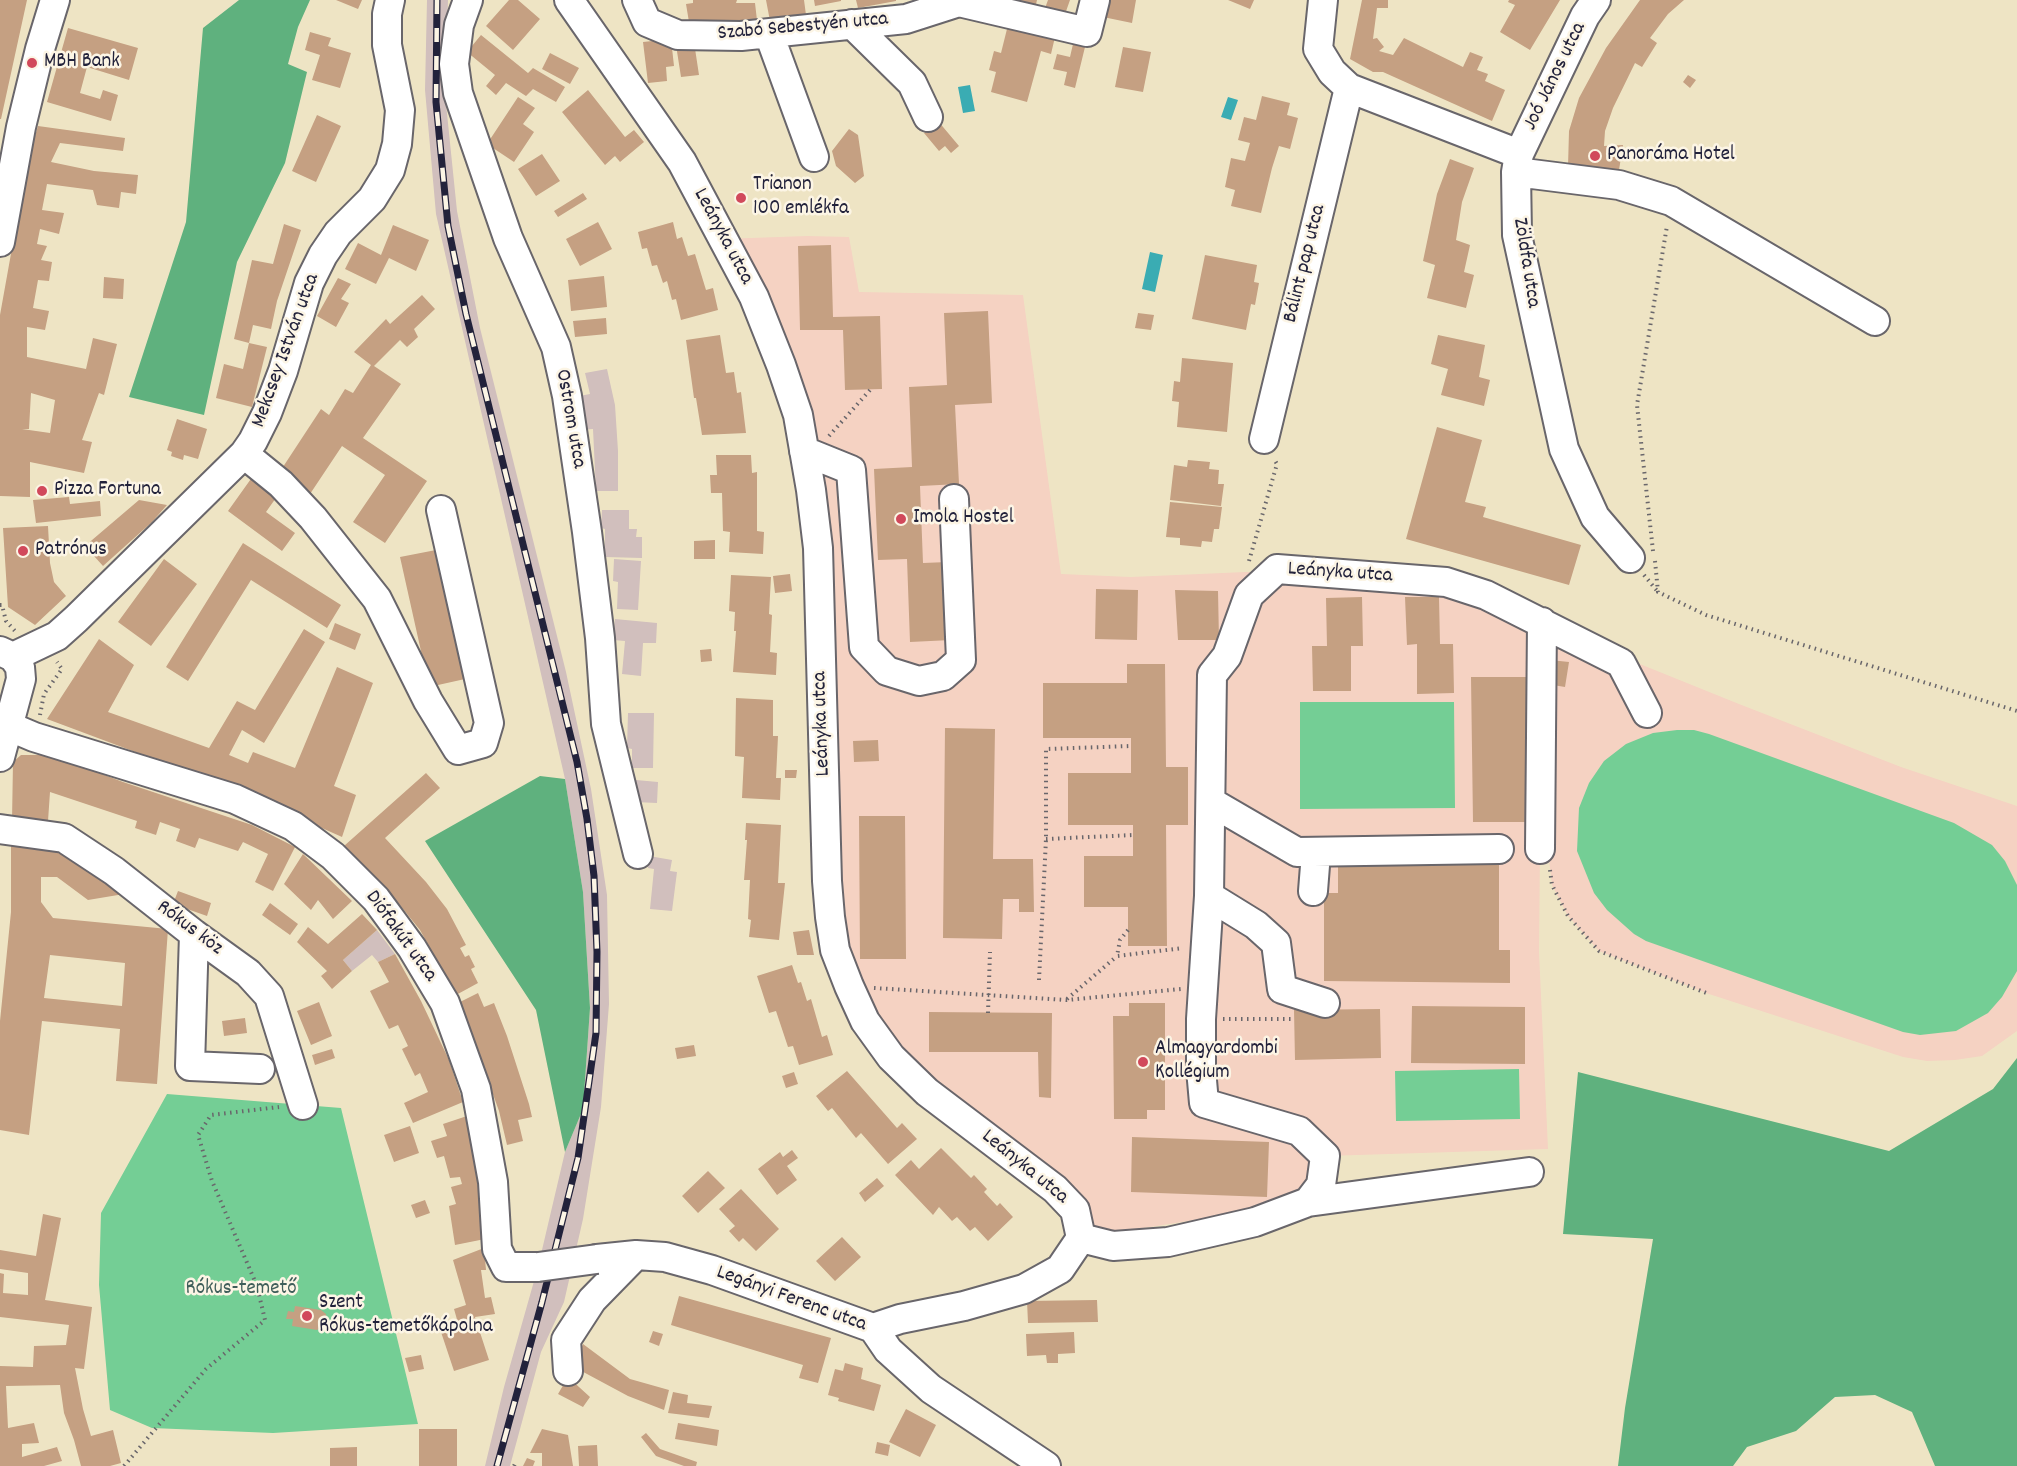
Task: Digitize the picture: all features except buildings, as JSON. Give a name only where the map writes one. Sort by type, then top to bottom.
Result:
[{"type":"street","points":[[0,235],[21,127],[40,49],[55,0]]},
{"type":"street","name":"Mekcsey István utca","points":[[8,675],[52,655],[76,619],[244,454],[267,413],[283,371],[309,283],[323,255],[338,233],[372,199],[390,170],[397,144],[400,110],[387,45],[387,14],[390,0]]},
{"type":"street","name":"Ostrom utca","points":[[468,0],[459,25],[454,64],[458,93],[508,238],[556,347],[567,396],[587,532],[600,638],[606,724],[638,854]]},
{"type":"street","name":"Leányka utca","points":[[568,0],[682,162],[754,297],[798,415],[818,548],[827,881],[830,917],[835,951],[849,986],[865,1021],[891,1057],[927,1092],[1055,1190],[1075,1210],[1081,1238]]},
{"type":"street","name":"Szabó Sebestyén utca","points":[[637,0],[647,22],[678,35],[741,36],[906,19],[960,1],[1087,32],[1095,0]]},
{"type":"street","points":[[1323,0],[1318,49],[1332,72],[1349,88],[1517,163],[1618,185],[1671,201],[1875,321]]},
{"type":"street","name":"Joó János utca","points":[[1517,163],[1585,16],[1596,0]]},
{"type":"street","points":[[852,24],[912,83],[928,117]]},
{"type":"street","points":[[769,34],[814,157]]},
{"type":"street","name":"Bálint pap utca","points":[[1264,440],[1349,88]]},
{"type":"street","name":"Zöldfa utca","points":[[1517,163],[1517,235],[1564,449],[1595,517],[1630,558]]},
{"type":"street","points":[[804,451],[851,470],[864,646],[887,671],[919,681],[943,676],[961,660],[954,499]]},
{"type":"street","points":[[244,454],[281,484],[313,518],[377,599],[428,701],[458,750],[483,743],[489,723],[441,510]]},
{"type":"street","name":"Leányka utca","points":[[1308,1202],[1321,1185],[1325,1156],[1299,1131],[1204,1103],[1201,1019],[1209,896],[1212,675],[1227,656],[1249,595],[1277,569],[1446,582],[1486,595],[1621,663],[1647,713]]},
{"type":"street","points":[[1540,849],[1542,622]]},
{"type":"street","points":[[0,758],[8,675]]},
{"type":"street","name":"Diófakút utca","points":[[8,675],[34,737],[235,799],[292,826],[333,856],[376,899],[412,948],[445,1002],[476,1089],[493,1182],[497,1249],[506,1267],[538,1267]]},
{"type":"street","points":[[1211,802],[1297,852],[1499,849]]},
{"type":"street","name":"Rókus köz","points":[[0,829],[63,838],[114,871],[248,973],[269,996],[303,1105]]},
{"type":"street","points":[[1313,891],[1317,853]]},
{"type":"street","points":[[1209,896],[1256,925],[1276,943],[1282,990],[1325,1003]]},
{"type":"street","points":[[194,934],[190,1066],[260,1069]]},
{"type":"street","points":[[873,1328],[900,1319],[964,1306],[1024,1289],[1060,1269],[1081,1238],[1113,1246],[1168,1242],[1255,1222],[1308,1202],[1530,1172]]},
{"type":"street","points":[[568,1371],[566,1340],[592,1300],[636,1256]]},
{"type":"street","name":"Legányi Ferenc utca","points":[[538,1267],[636,1256],[665,1257],[712,1270],[873,1328],[888,1350],[931,1389],[1046,1466]]},
{"type":"path","points":[[1671,201],[1637,405],[1658,592],[1706,615],[2017,711]]},
{"type":"path","points":[[804,451],[825,441],[870,390]]},
{"type":"path","points":[[1246,572],[1277,464],[1264,440]]},
{"type":"path","points":[[1038,980],[1046,839],[1046,749],[1131,746]]},
{"type":"path","points":[[1046,839],[1133,835]]},
{"type":"path","points":[[1540,849],[1548,851],[1552,885],[1568,916],[1599,951],[1709,994]]},
{"type":"path","points":[[1117,956],[1119,940],[1128,930]]},
{"type":"path","points":[[1067,1000],[1117,956],[1205,946]]},
{"type":"path","points":[[988,1013],[990,952]]},
{"type":"path","points":[[849,986],[1067,1000],[1202,988]]},
{"type":"path","points":[[1201,1019],[1294,1019]]},
{"type":"path","points":[[124,1466],[206,1369],[265,1320],[257,1286],[212,1181],[198,1135],[211,1115],[303,1105]]},
{"type":"shaded area","points":[[427,0],[448,0],[445,94],[457,211],[480,328],[566,672],[591,789],[607,895],[609,1004],[601,1107],[583,1219],[564,1302],[541,1352],[510,1466],[485,1466],[504,1387],[538,1267],[565,1152],[583,1109],[590,1008],[583,892],[565,779],[436,214],[425,90]]},
{"type":"shaded area","points":[[849,237],[859,292],[1023,295],[1061,574],[1131,577],[1246,572],[1443,577],[1620,656],[1739,704],[1901,767],[2017,806],[2017,1031],[1982,1056],[1927,1061],[1903,1057],[1709,994],[1599,951],[1568,916],[1552,885],[1548,851],[1540,849],[1539,952],[1548,1149],[1326,1156],[1308,1202],[1081,1238],[1075,1210],[927,1092],[849,986],[811,490],[722,239]]},
{"type":"shaded area","points":[[607,369],[615,405],[618,491],[596,491],[593,429],[579,430],[574,397],[590,394],[585,373]]},
{"type":"shaded area","points":[[602,510],[629,510],[629,529],[637,529],[636,537],[642,537],[642,558],[605,557],[605,529],[601,528]]},
{"type":"shaded area","points":[[614,559],[641,561],[638,610],[617,609],[618,582],[613,581]]},
{"type":"shaded area","points":[[615,619],[657,623],[656,643],[643,643],[641,676],[622,674],[625,641],[613,640]]},
{"type":"shaded area","points":[[628,713],[654,713],[653,768],[632,768],[632,749],[627,748]]},
{"type":"shaded area","points":[[636,780],[658,782],[657,803],[634,802]]},
{"type":"shaded area","points":[[649,856],[672,860],[670,871],[677,872],[672,911],[650,909],[654,869],[648,868]]},
{"type":"shaded area","points":[[377,930],[395,954],[378,962],[372,955],[352,971],[343,960]]},
{"type":"green space","points":[[239,0],[310,0],[298,27],[288,64],[307,72],[285,163],[237,262],[204,415],[129,397],[186,222],[203,28]]},
{"type":"green space","points":[[1300,702],[1454,702],[1455,808],[1300,809]]},
{"type":"green space","points":[[1694,730],[1709,734],[1954,823],[1992,845],[2005,861],[2017,885],[2017,971],[2002,997],[1988,1013],[1956,1031],[1920,1035],[1903,1032],[1646,941],[1634,934],[1607,910],[1594,893],[1577,851],[1579,808],[1589,783],[1604,761],[1626,744],[1653,733]]},
{"type":"green space","points":[[540,776],[565,779],[583,892],[590,1008],[583,1109],[565,1152],[536,1010],[425,841]]},
{"type":"green space","points":[[2017,1058],[2017,1466],[1935,1466],[1912,1412],[1875,1395],[1835,1397],[1796,1431],[1747,1447],[1733,1466],[1618,1466],[1625,1408],[1653,1239],[1563,1234],[1578,1072],[1889,1151],[1993,1089]]},
{"type":"green space","points":[[1519,1069],[1520,1119],[1396,1121],[1395,1071]]},
{"type":"green space","name":"Rókus-temető","points":[[167,1094],[341,1108],[418,1424],[273,1433],[152,1428],[110,1410],[99,1285],[101,1213]]},
{"type":"water","points":[[970,85],[975,111],[963,113],[958,87]]},
{"type":"water","points":[[1228,97],[1238,100],[1231,120],[1221,117]]},
{"type":"water","points":[[1150,252],[1163,255],[1155,292],[1142,289]]},
{"type":"railway","points":[[437,0],[436,102],[448,226],[466,314],[577,762],[594,876],[597,952],[596,1033],[578,1158],[542,1302],[497,1466]]},
{"type":"place","name":"MBH Bank","points":[[32,63]]},
{"type":"place","name":"Panoráma Hotel","points":[[1595,156]]},
{"type":"place","name":"Trianon 100 emlékfa","points":[[741,198]]},
{"type":"place","name":"Pizza Fortuna","points":[[42,491]]},
{"type":"place","name":"Imola Hostel","points":[[901,519]]},
{"type":"place","name":"Patrónus","points":[[23,551]]},
{"type":"place","name":"Almagyardombi Kollégium","points":[[1143,1062]]},
{"type":"place","name":"Szent Rókus-temetőkápolna","points":[[307,1316]]}]
